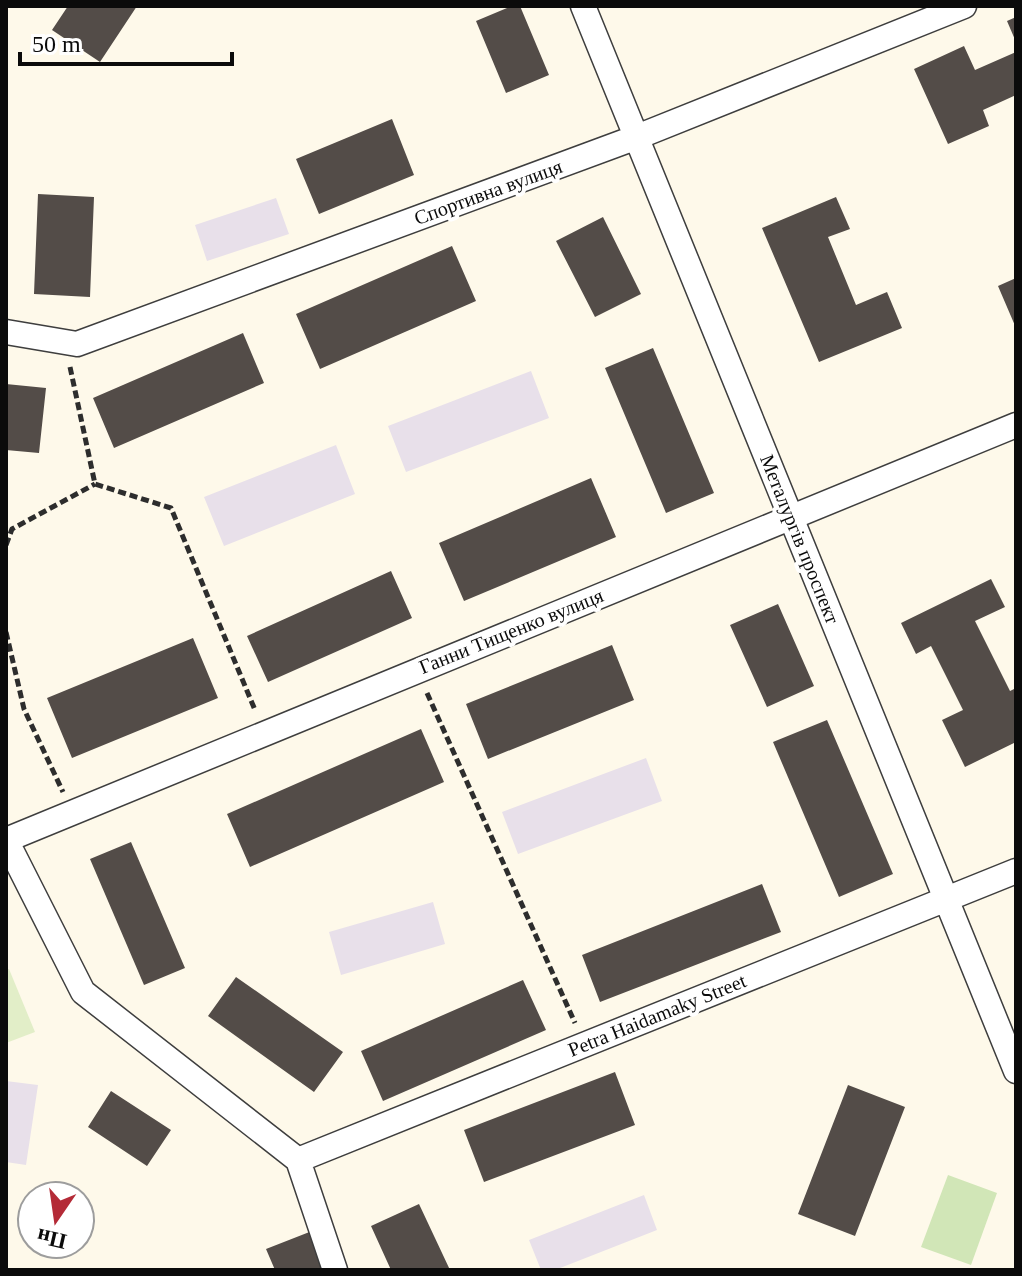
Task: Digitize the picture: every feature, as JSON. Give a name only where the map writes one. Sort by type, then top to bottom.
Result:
[{"type":"street","name":"Металургів проспект","points":[[583,6],[1016,1071]]},
{"type":"street","name":"Спортивна вулиця","points":[[6,332],[77,344],[637,137],[964,6]]},
{"type":"street","name":"Ганни Тищенко вулиця","points":[[6,840],[1016,425]]},
{"type":"street","points":[[6,840],[83,992],[298,1160],[335,1270]]},
{"type":"street","name":"Petra Haidamaky Street","points":[[298,1160],[1016,871]]},
{"type":"path","points":[[65,342],[95,484]]},
{"type":"path","points":[[6,545],[12,529],[95,484],[171,508],[264,733]]},
{"type":"path","points":[[6,632],[24,709],[73,812]]},
{"type":"path","points":[[417,670],[585,1044]]},
{"type":"shaded area","points":[[276,198],[289,234],[207,261],[195,225]]},
{"type":"shaded area","points":[[531,371],[549,418],[406,472],[388,426]]},
{"type":"shaded area","points":[[336,445],[355,494],[224,546],[204,497]]},
{"type":"shaded area","points":[[646,758],[662,801],[518,854],[502,812]]},
{"type":"shaded area","points":[[433,902],[445,944],[341,975],[329,932]]},
{"type":"shaded area","points":[[6,1081],[38,1085],[26,1165],[6,1162]]},
{"type":"shaded area","points":[[644,1195],[657,1230],[555,1270],[541,1270],[529,1240]]},
{"type":"green space","points":[[9,969],[35,1032],[6,1043],[6,970]]},
{"type":"green space","points":[[948,1175],[997,1193],[971,1265],[921,1247]]},
{"type":"building","points":[[68,6],[137,6],[100,62],[52,30]]},
{"type":"building","points":[[512,6],[520,6],[549,75],[506,93],[476,21]]},
{"type":"building","points":[[1016,17],[1016,42],[1007,21]]},
{"type":"building","points":[[964,46],[975,70],[1016,52],[1016,95],[983,110],[989,126],[948,144],[914,69]]},
{"type":"building","points":[[392,119],[414,175],[319,214],[296,159]]},
{"type":"building","points":[[38,194],[94,197],[90,297],[34,294]]},
{"type":"building","points":[[836,197],[850,229],[828,237],[856,305],[887,292],[902,328],[819,362],[762,228]]},
{"type":"building","points":[[603,217],[641,294],[595,317],[556,241]]},
{"type":"building","points":[[452,246],[476,301],[320,369],[296,314]]},
{"type":"building","points":[[1016,278],[1016,328],[998,286]]},
{"type":"building","points":[[243,333],[264,383],[114,448],[93,398]]},
{"type":"building","points":[[653,348],[714,493],[666,513],[605,368]]},
{"type":"building","points":[[6,384],[46,388],[39,453],[6,450]]},
{"type":"building","points":[[591,478],[616,537],[464,601],[439,543]]},
{"type":"building","points":[[391,571],[412,618],[268,682],[247,636]]},
{"type":"building","points":[[991,579],[1005,607],[975,621],[1010,691],[1016,688],[1016,742],[965,767],[942,720],[963,710],[931,646],[916,654],[901,623]]},
{"type":"building","points":[[778,604],[814,686],[767,707],[730,625]]},
{"type":"building","points":[[193,638],[218,698],[72,758],[47,698]]},
{"type":"building","points":[[612,645],[634,700],[488,759],[466,704]]},
{"type":"building","points":[[827,720],[893,874],[839,897],[773,742]]},
{"type":"building","points":[[421,729],[444,782],[250,867],[227,814]]},
{"type":"building","points":[[131,842],[185,968],[144,985],[90,859]]},
{"type":"building","points":[[762,884],[781,932],[600,1002],[582,955]]},
{"type":"building","points":[[236,977],[343,1052],[314,1092],[208,1016]]},
{"type":"building","points":[[523,980],[546,1030],[383,1101],[361,1051]]},
{"type":"building","points":[[615,1072],[635,1125],[484,1182],[464,1130]]},
{"type":"building","points":[[848,1085],[905,1107],[855,1236],[798,1214]]},
{"type":"building","points":[[111,1091],[171,1130],[147,1166],[88,1127]]},
{"type":"building","points":[[419,1204],[450,1270],[391,1270],[371,1226]]},
{"type":"building","points":[[312,1231],[327,1270],[275,1270],[266,1249]]}]
